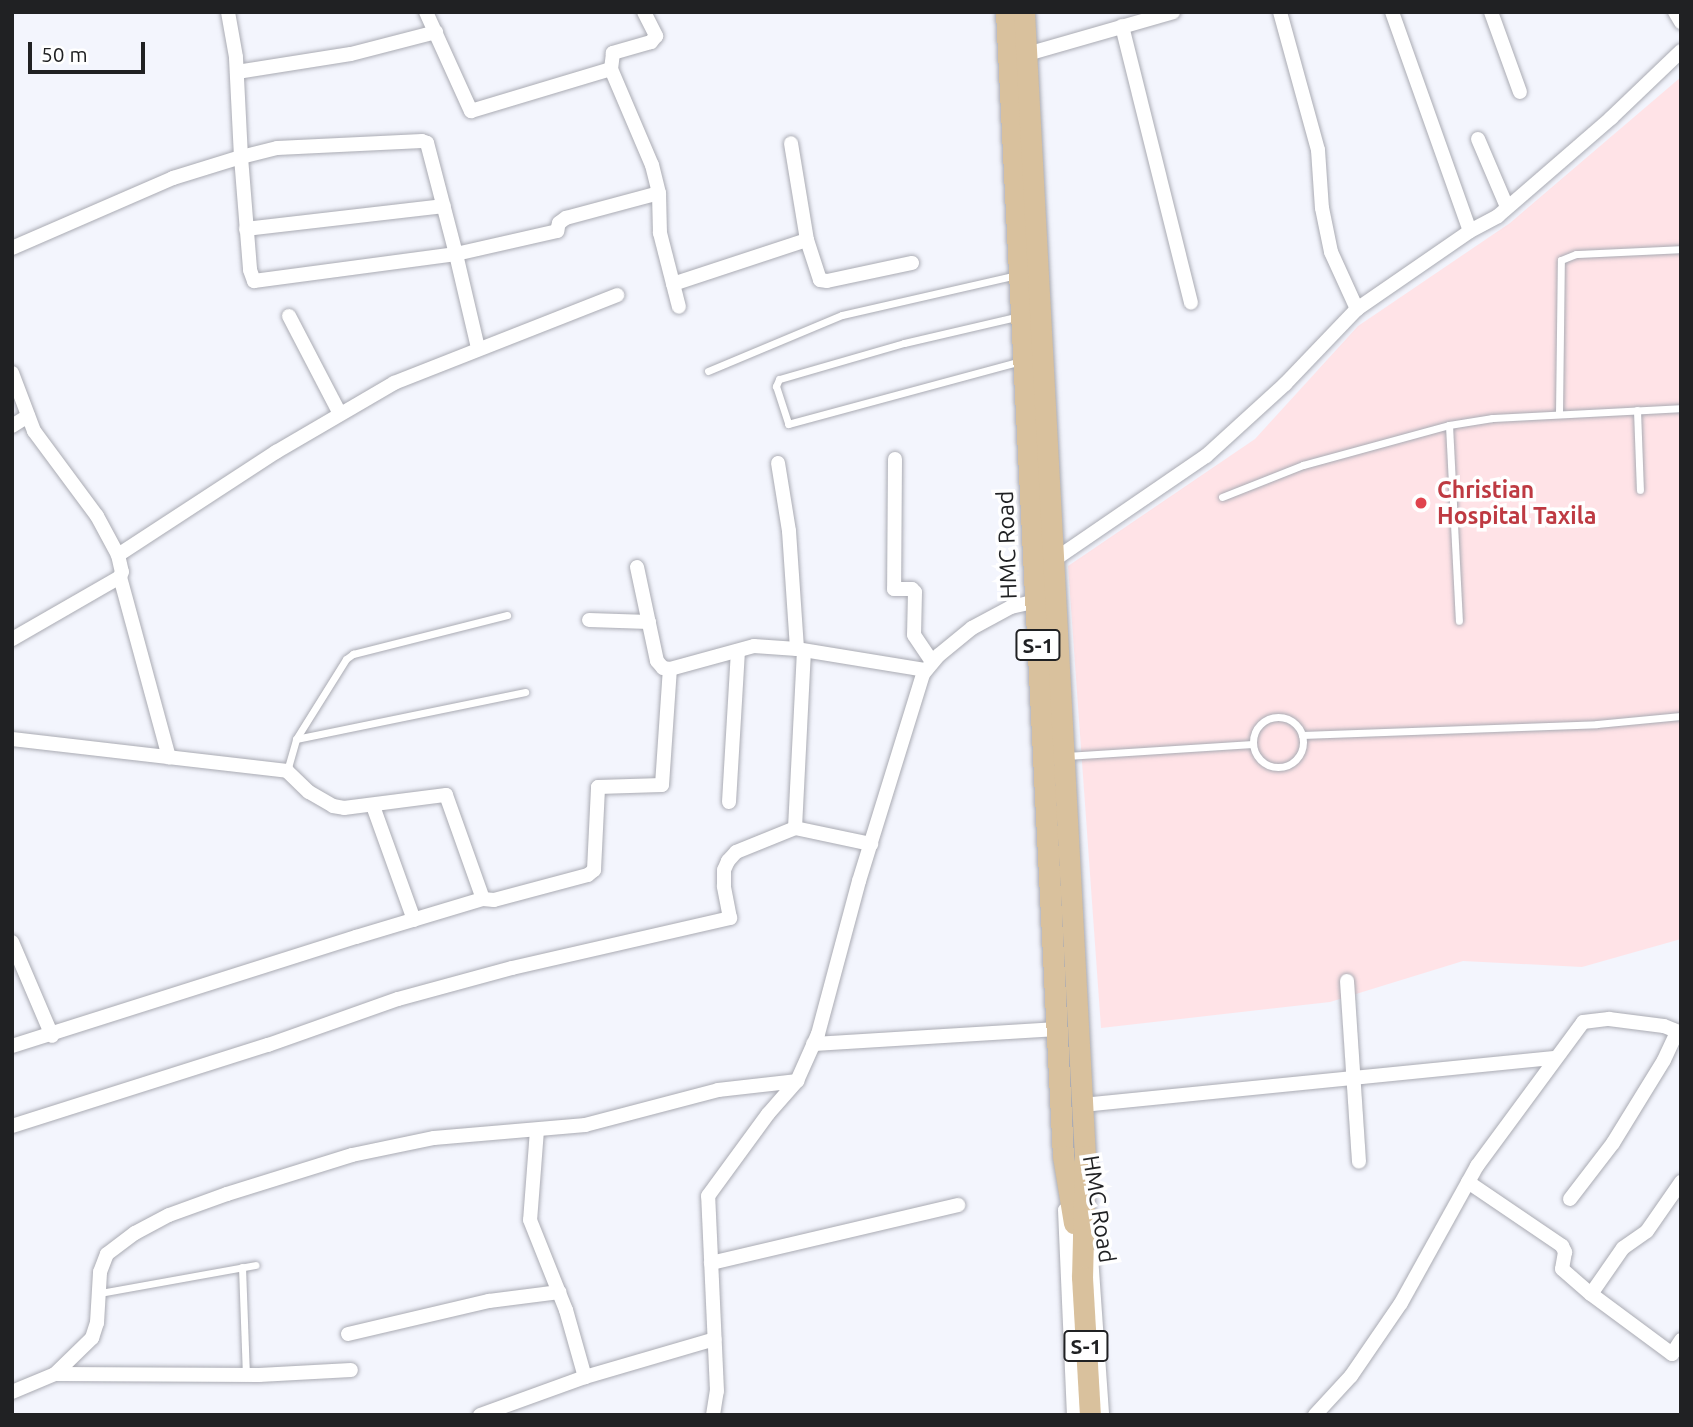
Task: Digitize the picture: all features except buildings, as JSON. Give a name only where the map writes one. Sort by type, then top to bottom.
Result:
[{"type":"main road","name":"HMC Road","points":[[1006,12],[1036,601],[1054,757],[1082,1105],[1085,1156],[1082,1278]]},
{"type":"main road","name":"HMC Road","points":[[1024,12],[1054,561],[1054,757],[1063,1156],[1082,1278]]},
{"type":"main road","name":"S-1","points":[[1082,1278],[1090,1415]]},
{"type":"street","points":[[228,12],[237,72],[240,157],[246,229],[254,281],[456,254],[557,231],[559,223],[566,218],[659,193]]},
{"type":"street","points":[[426,12],[471,111],[611,69]]},
{"type":"street","points":[[644,12],[656,36],[650,42],[613,53],[611,69],[652,165],[659,193],[660,233],[679,307]]},
{"type":"street","points":[[1027,54],[1172,12]]},
{"type":"street","points":[[1280,12],[1318,150],[1322,208],[1331,252],[1357,309]]},
{"type":"street","points":[[1392,12],[1470,231]]},
{"type":"street","points":[[1491,12],[1520,92]]},
{"type":"street","points":[[1675,12],[1681,22]]},
{"type":"street","points":[[1122,26],[1191,303]]},
{"type":"street","points":[[237,72],[351,54],[436,32]]},
{"type":"street","points":[[1036,574],[1206,456],[1285,384],[1357,309],[1507,207],[1611,117],[1681,51]]},
{"type":"street","points":[[1478,139],[1507,207]]},
{"type":"street","points":[[12,248],[173,178],[240,157],[277,148],[422,141],[427,143],[478,348]]},
{"type":"street","points":[[791,143],[807,240],[820,279],[827,281],[912,263]]},
{"type":"street","points":[[246,229],[444,206]]},
{"type":"street","points":[[673,284],[807,240]]},
{"type":"street","points":[[118,555],[276,452],[394,383],[617,295]]},
{"type":"street","points":[[289,316],[340,414]]},
{"type":"street","points":[[12,373],[34,431],[97,516],[118,555],[122,572],[120,577],[169,757]]},
{"type":"street","points":[[12,426],[28,416]]},
{"type":"street","points":[[895,459],[894,589],[912,589],[915,592],[914,635],[929,666]]},
{"type":"street","points":[[778,463],[789,531],[800,650],[795,828]]},
{"type":"street","points":[[636,567],[657,660],[663,668],[670,669],[754,646],[929,666]]},
{"type":"street","points":[[12,639],[120,577]]},
{"type":"street","points":[[713,1415],[718,1391],[708,1196],[768,1114],[797,1081],[813,1044],[905,727],[929,666],[972,628],[1011,607],[1036,601]]},
{"type":"street","points":[[589,620],[649,622]]},
{"type":"street","points":[[729,802],[738,652]]},
{"type":"street","points":[[12,1046],[52,1036],[483,899],[494,900],[594,870],[598,787],[662,785],[670,669]]},
{"type":"street","points":[[12,739],[287,771],[309,792],[333,806],[373,806],[446,796],[483,899]]},
{"type":"street","points":[[373,806],[414,920]]},
{"type":"street","points":[[12,1126],[268,1045],[398,999],[512,968],[730,918],[723,886],[723,870],[728,861],[736,852],[795,828],[871,845]]},
{"type":"street","points":[[12,942],[52,1036]]},
{"type":"street","points":[[1347,981],[1359,1162]]},
{"type":"street","points":[[1315,1415],[1351,1376],[1401,1303],[1468,1182],[1583,1022],[1609,1019],[1664,1026],[1679,1033],[1613,1143],[1570,1199]]},
{"type":"street","points":[[813,1044],[1059,1029]]},
{"type":"street","points":[[1082,1105],[1555,1058]]},
{"type":"street","points":[[12,1392],[55,1374],[92,1338],[97,1323],[100,1272],[107,1254],[135,1233],[169,1215],[352,1155],[434,1138],[585,1125],[718,1090],[797,1081]]},
{"type":"street","points":[[537,1130],[530,1220],[559,1292],[585,1377]]},
{"type":"street","points":[[1063,1156],[1074,1415]]},
{"type":"street","points":[[1085,1156],[1102,1415]]},
{"type":"street","points":[[1468,1182],[1562,1246],[1565,1252],[1562,1269],[1591,1294],[1672,1354],[1681,1340]]},
{"type":"street","points":[[1591,1294],[1623,1248],[1647,1231],[1681,1182]]},
{"type":"street","points":[[711,1263],[958,1205]]},
{"type":"street","points":[[348,1334],[489,1301],[559,1292]]},
{"type":"street","points":[[480,1415],[585,1377],[715,1339]]},
{"type":"street","points":[[55,1374],[246,1375],[351,1370]]},
{"type":"lane","points":[[1559,414],[1560,260],[1576,254],[1681,249]]},
{"type":"lane","points":[[708,370],[842,314],[1021,274]]},
{"type":"lane","points":[[1023,316],[879,350],[779,379],[776,386],[788,424],[1025,360]]},
{"type":"lane","points":[[1222,497],[1303,465],[1449,425],[1492,418],[1681,408]]},
{"type":"lane","points":[[1637,410],[1640,490]]},
{"type":"lane","points":[[1449,425],[1459,621]]},
{"type":"lane","points":[[287,771],[296,739],[346,659],[353,654],[507,615]]},
{"type":"lane","points":[[296,739],[525,692]]},
{"type":"lane","points":[[1302,735],[1597,724],[1681,716]]},
{"type":"lane","points":[[1273,718],[1293,721],[1302,735],[1303,750],[1298,759],[1279,768],[1260,760],[1253,744],[1256,730],[1273,718]]},
{"type":"lane","points":[[1054,757],[1253,744]]},
{"type":"lane","points":[[100,1293],[256,1265]]},
{"type":"lane","points":[[242,1268],[246,1375]]},
{"type":"shaded area","name":"Christian Hospital Taxila","points":[[1681,77],[1681,939],[1582,967],[1463,961],[1330,1002],[1101,1028],[1068,566],[1255,439],[1358,326],[1510,223]]},
{"type":"place","name":"Christian Hospital Taxila","points":[[1421,503]]}]
